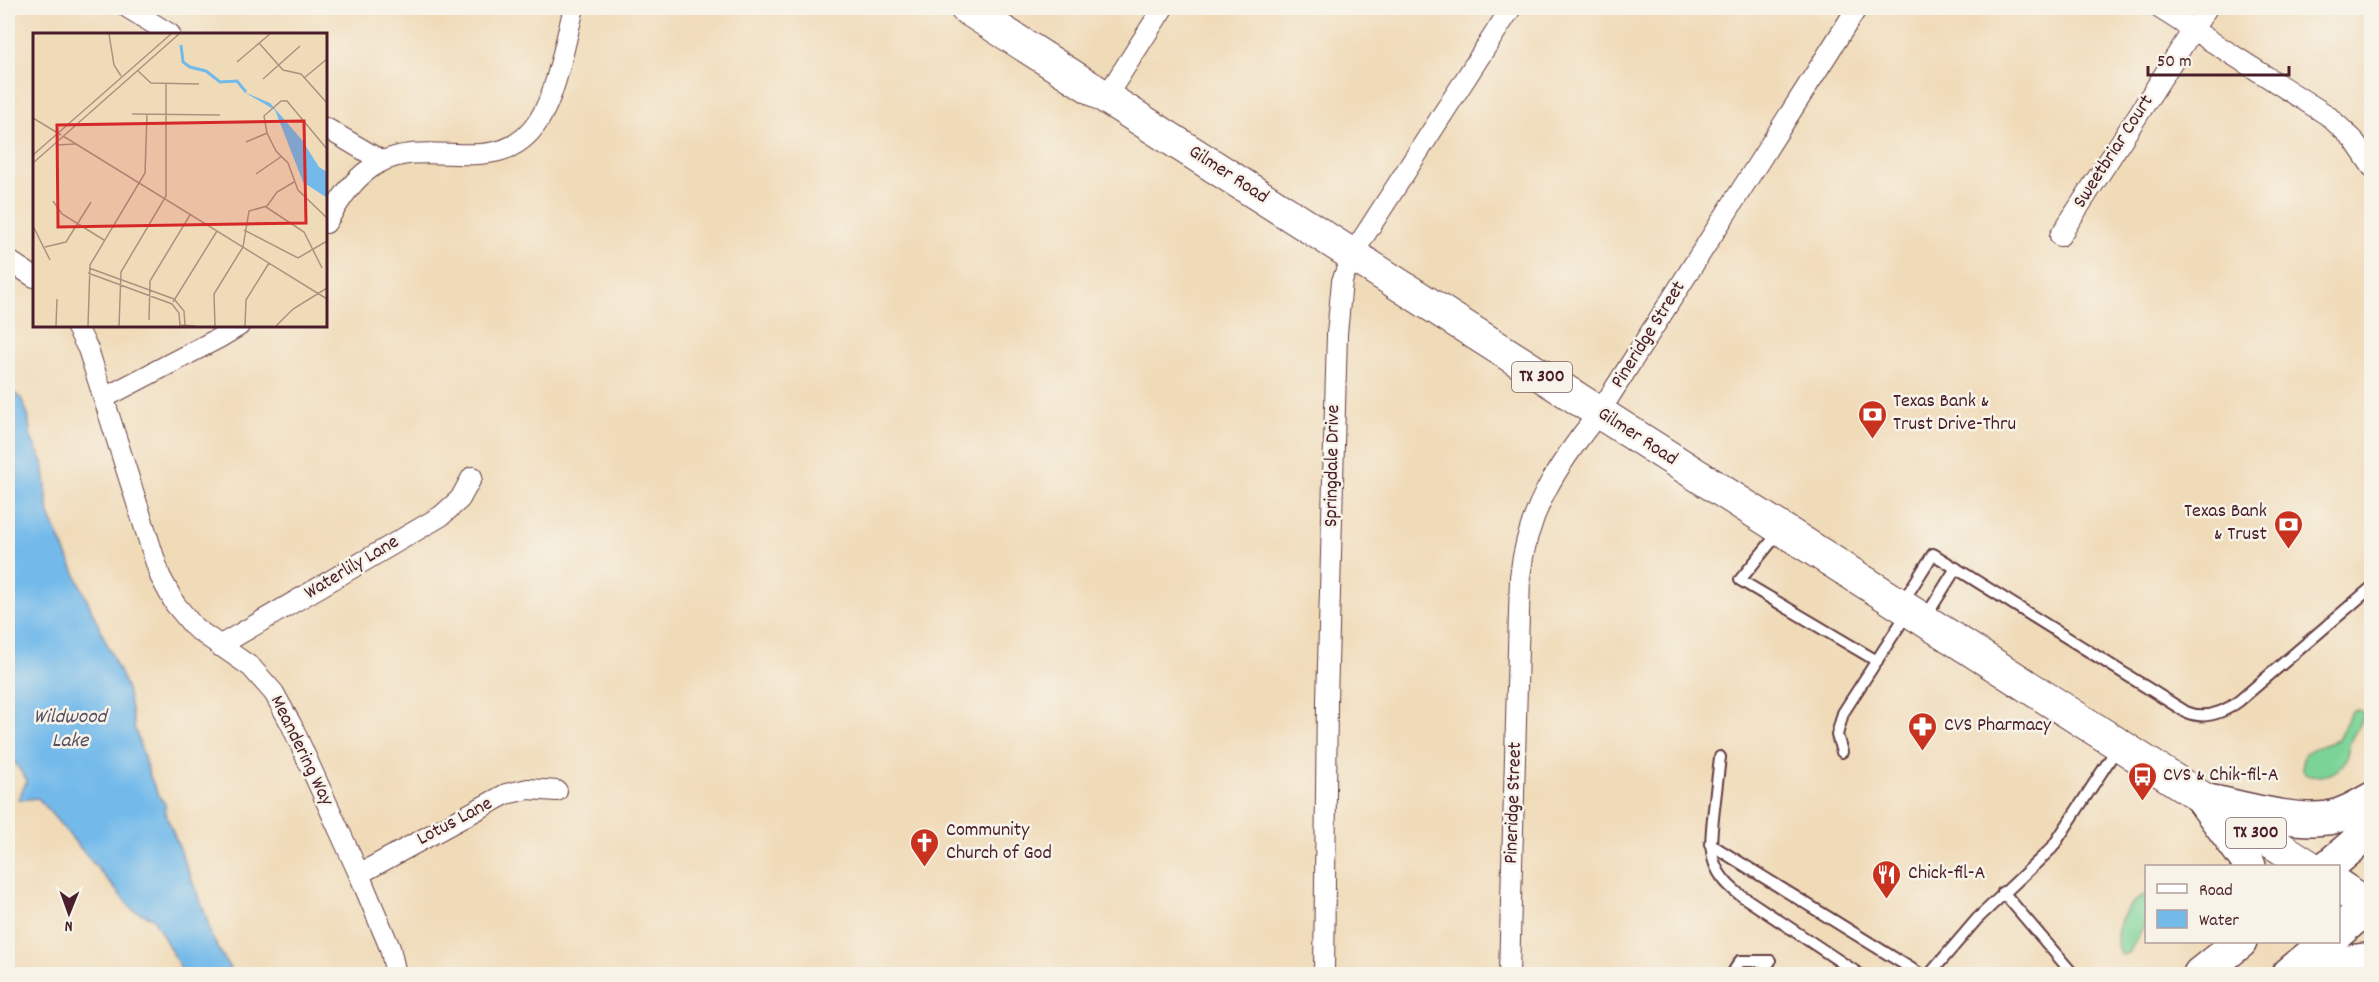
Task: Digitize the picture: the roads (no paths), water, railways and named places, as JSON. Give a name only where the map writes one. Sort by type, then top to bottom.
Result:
[{"type":"highway","points":[[2203,800],[2286,816],[2316,818],[2346,813],[2372,799]]},
{"type":"highway","points":[[2203,800],[2248,865]]},
{"type":"highway","points":[[2331,865],[2372,830]]},
{"type":"highway","points":[[2340,887],[2370,906],[2340,930]]},
{"type":"highway","points":[[2189,975],[2207,943]]},
{"type":"highway","points":[[2200,975],[2239,943]]},
{"type":"highway","points":[[2289,975],[2326,943]]},
{"type":"highway","points":[[2323,975],[2348,962],[2372,959]]},
{"type":"main road","name":"Gilmer Road","points":[[966,8],[2306,865]]},
{"type":"street","points":[[128,8],[168,33]]},
{"type":"street","points":[[327,221],[347,189],[363,173],[382,161],[418,154],[493,154],[521,141],[535,127],[549,101],[574,8]]},
{"type":"street","points":[[1106,97],[1163,8]]},
{"type":"street","name":"Springdale Drive","points":[[1324,975],[1327,701],[1337,334],[1342,282],[1352,255],[1511,8]]},
{"type":"street","name":"Pineridge Street","points":[[1509,975],[1521,565],[1532,519],[1542,495],[1574,444],[1599,413],[1857,8]]},
{"type":"street","points":[[2159,8],[2340,125],[2353,139],[2372,167]]},
{"type":"street","name":"Sweetbriar Court","points":[[2060,236],[2207,8]]},
{"type":"street","points":[[327,129],[382,161]]},
{"type":"street","points":[[8,260],[33,277]]},
{"type":"street","name":"Meandering Way","points":[[77,327],[88,349],[160,576],[185,617],[195,628],[250,667],[274,693],[291,724],[359,874],[390,948],[396,975]]},
{"type":"street","points":[[104,398],[237,327]]},
{"type":"street","name":"Waterlily Lane","points":[[219,646],[441,516],[460,499],[472,477]]},
{"type":"street","name":"Lotus Lane","points":[[359,874],[506,795],[528,789],[557,791]]},
{"type":"lane","points":[[1781,530],[1740,580],[1877,661]]},
{"type":"lane","points":[[1910,613],[1933,554],[2186,712],[2197,716],[2217,714],[2232,706],[2372,587]]},
{"type":"lane","points":[[1842,752],[1837,741],[1840,721],[1877,661],[1910,613],[1956,568]]},
{"type":"lane","points":[[1930,975],[2003,892],[2052,848],[2119,746]]},
{"type":"lane","points":[[1720,757],[1710,844],[1714,862],[1727,885],[1859,975]]},
{"type":"lane","points":[[1710,844],[1920,975]]},
{"type":"lane","points":[[2003,892],[2073,975]]},
{"type":"lane","points":[[1732,975],[1740,961],[1770,962],[1762,975]]},
{"type":"water","name":"Wildwood Lake","points":[[8,389],[21,398],[28,415],[31,438],[43,462],[49,515],[127,689],[134,726],[149,774],[158,795],[165,804],[165,812],[206,916],[211,936],[233,974],[184,974],[153,918],[133,910],[38,798],[18,800],[27,780],[8,753]]},
{"type":"place","name":"Texas Bank & Trust Drive-Thru","points":[[1872,440]]},
{"type":"place","name":"Texas Bank & Trust","points":[[2288,550]]},
{"type":"place","name":"CVS Pharmacy","points":[[1923,752]]},
{"type":"place","name":"CVS & Chik-fil-A","points":[[2142,802]]},
{"type":"place","name":"Community Church of God","points":[[925,868]]},
{"type":"place","name":"Chick-fil-A","points":[[1887,900]]}]
